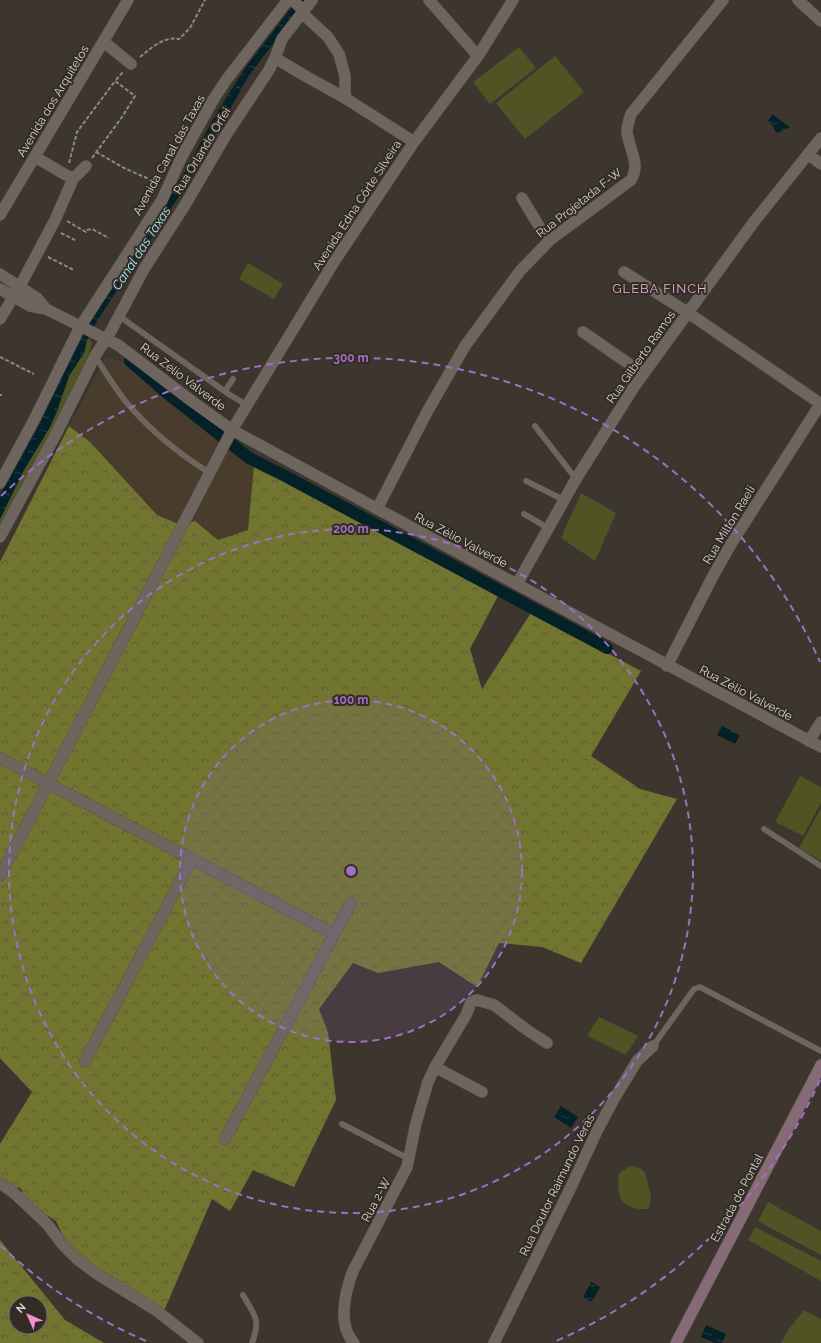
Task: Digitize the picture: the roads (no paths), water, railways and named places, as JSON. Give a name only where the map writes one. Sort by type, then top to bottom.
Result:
[{"type":"main road","name":"Estrada do Pontal","points":[[676,1343],[821,1065]]},
{"type":"street","name":"Avenida dos Arquitetos","points":[[0,215],[128,0]]},
{"type":"street","name":"Rua Orlando Orfei","points":[[0,537],[56,434],[103,338],[119,316],[144,269],[185,206],[226,135],[275,58],[295,4],[312,0]]},
{"type":"street","points":[[429,0],[478,56]]},
{"type":"street","name":"Avenida Edna Côrte Silveira","points":[[0,876],[232,430],[334,262],[414,142],[478,56],[513,0]]},
{"type":"street","name":"Rua Projetada F-W","points":[[377,509],[427,412],[465,346],[520,272],[550,240],[631,180],[635,174],[636,165],[627,133],[631,114],[723,0]]},
{"type":"street","points":[[798,0],[821,21]]},
{"type":"street","points":[[295,4],[328,37],[339,54],[345,76],[345,98]]},
{"type":"street","name":"Avenida Canal das Taxas","points":[[0,483],[82,328],[162,200],[189,142],[213,100],[227,79],[295,4]]},
{"type":"street","points":[[104,42],[131,64]]},
{"type":"street","points":[[275,58],[345,98],[414,142]]},
{"type":"street","name":"Rua Gilberto Ramos","points":[[517,584],[576,479],[645,372],[687,312],[753,223],[821,138]]},
{"type":"street","points":[[808,154],[821,164]]},
{"type":"street","points":[[35,157],[73,179]]},
{"type":"street","points":[[0,319],[14,297],[57,216],[73,179],[86,166]]},
{"type":"street","points":[[522,198],[542,231],[550,240]]},
{"type":"street","points":[[624,272],[687,312],[821,404]]},
{"type":"street","points":[[0,274],[42,302],[46,309]]},
{"type":"street","points":[[0,289],[30,306],[46,309]]},
{"type":"street","name":"Rua Zélio Valverde","points":[[46,309],[129,353],[232,430],[667,666],[821,747]]},
{"type":"street","points":[[583,332],[632,366],[645,372]]},
{"type":"street","name":"Rua Milton Raeli","points":[[667,666],[731,544],[821,404]]},
{"type":"street","points":[[810,741],[821,722]]},
{"type":"street","points":[[0,758],[334,934]]},
{"type":"street","points":[[85,1062],[192,859]]},
{"type":"street","points":[[225,1139],[351,903]]},
{"type":"street","name":"Rua 2-W","points":[[354,1343],[347,1332],[344,1317],[347,1285],[402,1178],[409,1159],[416,1123],[428,1082],[435,1067],[466,1015],[471,1002],[477,1000],[494,1005],[547,1043]]},
{"type":"street","name":"Rua Doutor Raimundo Veras","points":[[494,1343],[572,1188],[597,1131],[614,1099],[637,1061],[653,1046]]},
{"type":"street","points":[[435,1067],[482,1092]]},
{"type":"street","points":[[0,1183],[14,1193],[43,1220],[77,1259],[97,1274],[157,1311],[198,1343]]},
{"type":"lane","points":[[119,316],[225,391],[248,405]]},
{"type":"lane","points":[[95,356],[125,401],[145,422],[177,451],[210,473]]},
{"type":"lane","points":[[225,391],[233,379]]},
{"type":"lane","points":[[535,426],[576,479]]},
{"type":"lane","points":[[526,481],[564,500]]},
{"type":"lane","points":[[524,514],[548,528]]},
{"type":"lane","points":[[764,829],[821,866]]},
{"type":"lane","points":[[653,1046],[694,989],[700,988],[821,1051]]},
{"type":"lane","points":[[342,1124],[409,1159]]},
{"type":"lane","points":[[244,1295],[257,1320],[258,1326],[252,1343]]},
{"type":"water","name":"Canal das Taxas","points":[[297,0],[306,0],[248,77],[193,175],[97,321],[87,340],[84,353],[69,376],[50,427],[24,470],[0,519],[0,495],[39,425],[75,349],[75,343],[186,170],[213,119],[245,68]]},
{"type":"water","points":[[772,114],[790,127],[778,133],[775,131],[773,126],[768,121]]},
{"type":"water","points":[[722,726],[740,735],[735,744],[717,735]]},
{"type":"water","points":[[561,1106],[578,1117],[571,1128],[554,1117]]},
{"type":"water","points":[[591,1282],[600,1287],[592,1302],[583,1297]]},
{"type":"water","points":[[706,1325],[726,1334],[722,1343],[714,1343],[701,1337]]},
{"type":"waterway","points":[[130,361],[167,393],[249,458],[607,648]]},
{"type":"district","name":"GLEBA FINCH","points":[[660,288]]}]
